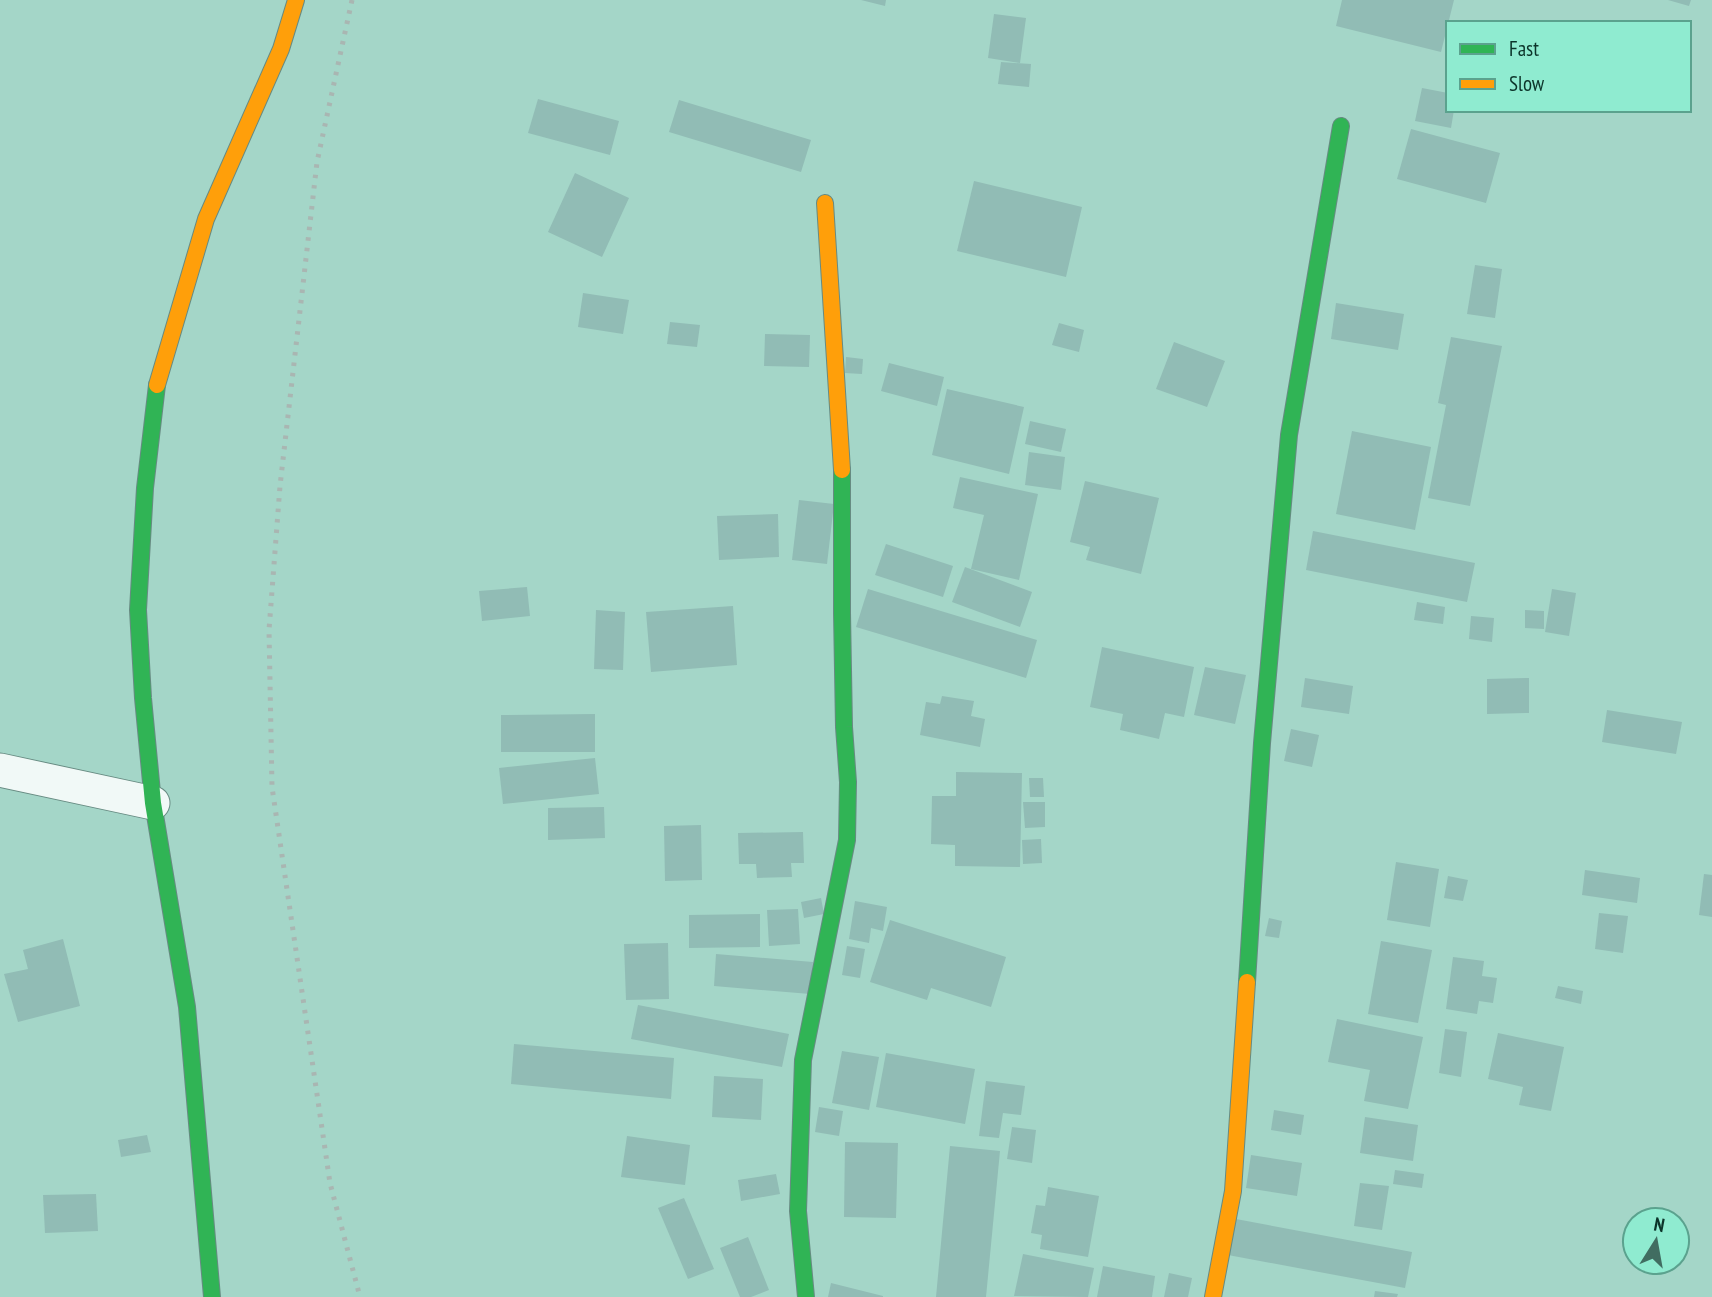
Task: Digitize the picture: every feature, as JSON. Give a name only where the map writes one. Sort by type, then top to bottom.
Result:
[{"type":"street","points":[[212,1297],[187,1007],[153,803],[143,698],[138,610],[145,488],[158,376],[206,219],[281,49],[296,0]]},
{"type":"street","points":[[1213,1297],[1233,1191],[1262,743],[1289,435],[1341,127]]},
{"type":"street","points":[[806,1297],[799,1211],[803,1060],[847,840],[848,782],[842,613],[843,480],[825,203]]},
{"type":"street","points":[[0,770],[153,803]]},
{"type":"building","points":[[861,0],[886,0],[885,6]]},
{"type":"building","points":[[1342,0],[1454,0],[1449,21],[1446,21],[1441,52],[1336,26]]},
{"type":"building","points":[[1668,0],[1691,0],[1689,6]]},
{"type":"building","points":[[994,14],[1026,18],[1020,63],[988,58]]},
{"type":"building","points":[[1001,62],[1031,64],[1029,87],[998,84]]},
{"type":"building","points":[[1422,88],[1446,93],[1446,112],[1454,112],[1451,128],[1415,121]]},
{"type":"building","points":[[538,99],[619,121],[610,155],[528,133]]},
{"type":"building","points":[[679,100],[811,140],[801,172],[669,132]]},
{"type":"building","points":[[1411,129],[1500,153],[1486,203],[1397,179]]},
{"type":"building","points":[[575,173],[629,198],[602,257],[548,232]]},
{"type":"building","points":[[974,181],[1082,207],[1066,277],[957,251]]},
{"type":"building","points":[[1475,265],[1502,269],[1495,318],[1467,314]]},
{"type":"building","points":[[583,293],[629,300],[623,334],[578,327]]},
{"type":"building","points":[[1336,303],[1404,314],[1398,350],[1331,339]]},
{"type":"building","points":[[670,322],[700,325],[697,347],[667,344]]},
{"type":"building","points":[[1059,323],[1084,330],[1079,352],[1052,345]]},
{"type":"building","points":[[765,334],[810,335],[809,367],[764,366]]},
{"type":"building","points":[[1451,337],[1502,346],[1470,506],[1428,498],[1446,405],[1438,403]]},
{"type":"building","points":[[1174,342],[1225,361],[1207,407],[1156,389]]},
{"type":"building","points":[[846,357],[863,359],[862,374],[845,373]]},
{"type":"building","points":[[889,363],[944,377],[937,406],[881,391]]},
{"type":"building","points":[[947,389],[1024,407],[1009,474],[932,455]]},
{"type":"building","points":[[1030,421],[1066,429],[1061,452],[1025,444]]},
{"type":"building","points":[[1352,431],[1431,447],[1415,530],[1336,514]]},
{"type":"building","points":[[1029,452],[1065,457],[1061,490],[1025,485]]},
{"type":"building","points":[[960,477],[1038,494],[1019,580],[971,569],[984,515],[953,508]]},
{"type":"building","points":[[1085,481],[1159,498],[1141,574],[1086,560],[1090,547],[1070,542]]},
{"type":"building","points":[[799,500],[834,504],[827,564],[792,560]]},
{"type":"building","points":[[778,514],[779,557],[719,560],[717,516]]},
{"type":"building","points":[[1313,531],[1475,563],[1467,602],[1306,570]]},
{"type":"building","points":[[886,544],[953,566],[943,597],[875,575]]},
{"type":"building","points":[[965,567],[1032,592],[1020,627],[952,602]]},
{"type":"building","points":[[527,587],[530,616],[482,621],[479,591]]},
{"type":"building","points":[[868,589],[1037,640],[1026,678],[856,627]]},
{"type":"building","points":[[1552,589],[1576,593],[1569,636],[1545,632]]},
{"type":"building","points":[[1417,602],[1445,607],[1443,624],[1414,620]]},
{"type":"building","points":[[733,606],[737,665],[651,672],[646,612]]},
{"type":"building","points":[[596,610],[625,612],[623,670],[594,669]]},
{"type":"building","points":[[1525,610],[1544,611],[1544,629],[1525,628]]},
{"type":"building","points":[[1471,616],[1494,618],[1492,642],[1469,639]]},
{"type":"building","points":[[1102,647],[1194,667],[1184,717],[1165,713],[1159,739],[1120,730],[1123,714],[1090,707]]},
{"type":"building","points":[[1205,667],[1246,675],[1235,724],[1194,715]]},
{"type":"building","points":[[1305,678],[1353,686],[1349,714],[1301,707]]},
{"type":"building","points":[[1529,678],[1529,713],[1487,714],[1487,679]]},
{"type":"building","points":[[942,696],[974,701],[971,716],[985,719],[980,747],[920,735],[926,702],[940,704]]},
{"type":"building","points":[[1607,710],[1682,722],[1676,754],[1602,742]]},
{"type":"building","points":[[595,714],[595,752],[501,752],[501,715]]},
{"type":"building","points":[[1291,729],[1319,735],[1312,767],[1284,761]]},
{"type":"building","points":[[595,758],[599,794],[503,804],[499,768]]},
{"type":"building","points":[[956,772],[1022,773],[1020,867],[955,866],[955,845],[931,844],[932,796],[956,796]]},
{"type":"building","points":[[1029,778],[1043,778],[1044,797],[1030,797]]},
{"type":"building","points":[[1023,802],[1045,802],[1045,827],[1025,828]]},
{"type":"building","points":[[604,807],[605,838],[548,840],[548,808]]},
{"type":"building","points":[[701,825],[702,880],[665,881],[664,826]]},
{"type":"building","points":[[803,832],[804,863],[791,863],[792,877],[757,878],[756,864],[739,864],[738,833]]},
{"type":"building","points":[[1041,839],[1042,863],[1023,864],[1022,840]]},
{"type":"building","points":[[1396,862],[1439,869],[1430,927],[1387,920]]},
{"type":"building","points":[[1585,870],[1640,878],[1637,903],[1582,895]]},
{"type":"building","points":[[1704,874],[1712,875],[1712,917],[1699,915]]},
{"type":"building","points":[[1448,876],[1468,880],[1463,901],[1444,898]]},
{"type":"building","points":[[821,898],[824,914],[804,918],[801,902]]},
{"type":"building","points":[[855,901],[887,907],[883,931],[871,928],[869,943],[849,939]]},
{"type":"building","points":[[798,909],[800,944],[769,946],[767,910]]},
{"type":"building","points":[[1599,913],[1628,916],[1623,953],[1595,949]]},
{"type":"building","points":[[760,914],[760,947],[689,948],[689,915]]},
{"type":"building","points":[[1269,918],[1282,921],[1279,938],[1265,936]]},
{"type":"building","points":[[890,920],[1006,957],[991,1007],[931,988],[927,1000],[870,982]]},
{"type":"building","points":[[63,939],[80,1006],[18,1022],[4,974],[28,969],[23,950]]},
{"type":"building","points":[[1381,941],[1432,950],[1418,1023],[1368,1014]]},
{"type":"building","points":[[668,943],[669,999],[626,1000],[624,944]]},
{"type":"building","points":[[847,946],[865,949],[860,978],[842,975]]},
{"type":"building","points":[[716,954],[813,962],[810,994],[714,986]]},
{"type":"building","points":[[1453,957],[1484,961],[1482,976],[1497,978],[1493,1003],[1479,1001],[1477,1014],[1446,1009]]},
{"type":"building","points":[[1558,986],[1583,991],[1581,1004],[1555,998]]},
{"type":"building","points":[[638,1005],[789,1034],[782,1067],[631,1039]]},
{"type":"building","points":[[1337,1019],[1423,1037],[1408,1109],[1364,1101],[1370,1070],[1328,1062]]},
{"type":"building","points":[[1445,1029],[1467,1032],[1461,1077],[1439,1073]]},
{"type":"building","points":[[1498,1033],[1564,1047],[1551,1111],[1519,1105],[1523,1087],[1488,1079]]},
{"type":"building","points":[[514,1044],[674,1058],[671,1099],[511,1084]]},
{"type":"building","points":[[842,1051],[879,1057],[869,1110],[832,1103]]},
{"type":"building","points":[[886,1053],[975,1069],[965,1124],[876,1107]]},
{"type":"building","points":[[714,1076],[763,1079],[761,1120],[712,1117]]},
{"type":"building","points":[[986,1081],[1025,1086],[1021,1115],[1003,1113],[999,1138],[979,1136]]},
{"type":"building","points":[[819,1107],[843,1111],[839,1136],[815,1132]]},
{"type":"building","points":[[1274,1110],[1304,1115],[1301,1135],[1271,1130]]},
{"type":"building","points":[[1365,1117],[1418,1125],[1413,1161],[1360,1153]]},
{"type":"building","points":[[1012,1127],[1036,1130],[1032,1163],[1007,1159]]},
{"type":"building","points":[[147,1135],[151,1152],[121,1157],[118,1140]]},
{"type":"building","points":[[627,1136],[690,1145],[685,1185],[621,1177]]},
{"type":"building","points":[[845,1142],[898,1143],[896,1218],[844,1217]]},
{"type":"building","points":[[950,1146],[1000,1151],[986,1297],[936,1297]]},
{"type":"building","points":[[1251,1155],[1302,1163],[1297,1196],[1246,1188]]},
{"type":"building","points":[[1395,1170],[1424,1174],[1422,1188],[1393,1184]]},
{"type":"building","points":[[776,1174],[780,1194],[741,1201],[738,1180]]},
{"type":"building","points":[[1360,1183],[1389,1186],[1382,1230],[1354,1226]]},
{"type":"building","points":[[1048,1187],[1099,1196],[1088,1257],[1040,1249],[1042,1235],[1031,1233],[1036,1205],[1045,1206]]},
{"type":"building","points":[[96,1194],[98,1231],[45,1233],[43,1195]]},
{"type":"building","points":[[684,1198],[714,1269],[688,1279],[658,1208]]},
{"type":"building","points":[[1236,1219],[1412,1252],[1405,1288],[1228,1255]]},
{"type":"building","points":[[748,1237],[769,1290],[751,1297],[740,1297],[720,1248]]},
{"type":"building","points":[[1023,1254],[1094,1268],[1088,1297],[1014,1296]]},
{"type":"building","points":[[1103,1266],[1155,1276],[1152,1297],[1097,1297]]},
{"type":"building","points":[[1169,1273],[1192,1278],[1188,1297],[1164,1297]]},
{"type":"building","points":[[831,1283],[883,1296],[883,1297],[828,1297]]},
{"type":"building","points":[[1375,1291],[1398,1294],[1397,1297],[1374,1297]]},
{"type":"railway","points":[[352,0],[317,162],[280,486],[269,630],[272,787],[330,1183],[360,1297]]},
{"type":"traffic: fast","points":[[1247,982],[1262,743],[1289,435],[1341,126]]},
{"type":"traffic: fast","points":[[157,385],[145,488],[138,610],[143,698],[153,803],[187,1007],[212,1297]]},
{"type":"traffic: fast","points":[[806,1297],[798,1211],[803,1060],[847,840],[842,470]]},
{"type":"traffic: slow","points":[[157,385],[206,219],[281,49],[296,0]]},
{"type":"traffic: slow","points":[[825,203],[842,470]]},
{"type":"traffic: slow","points":[[1213,1297],[1233,1191],[1247,982]]}]
